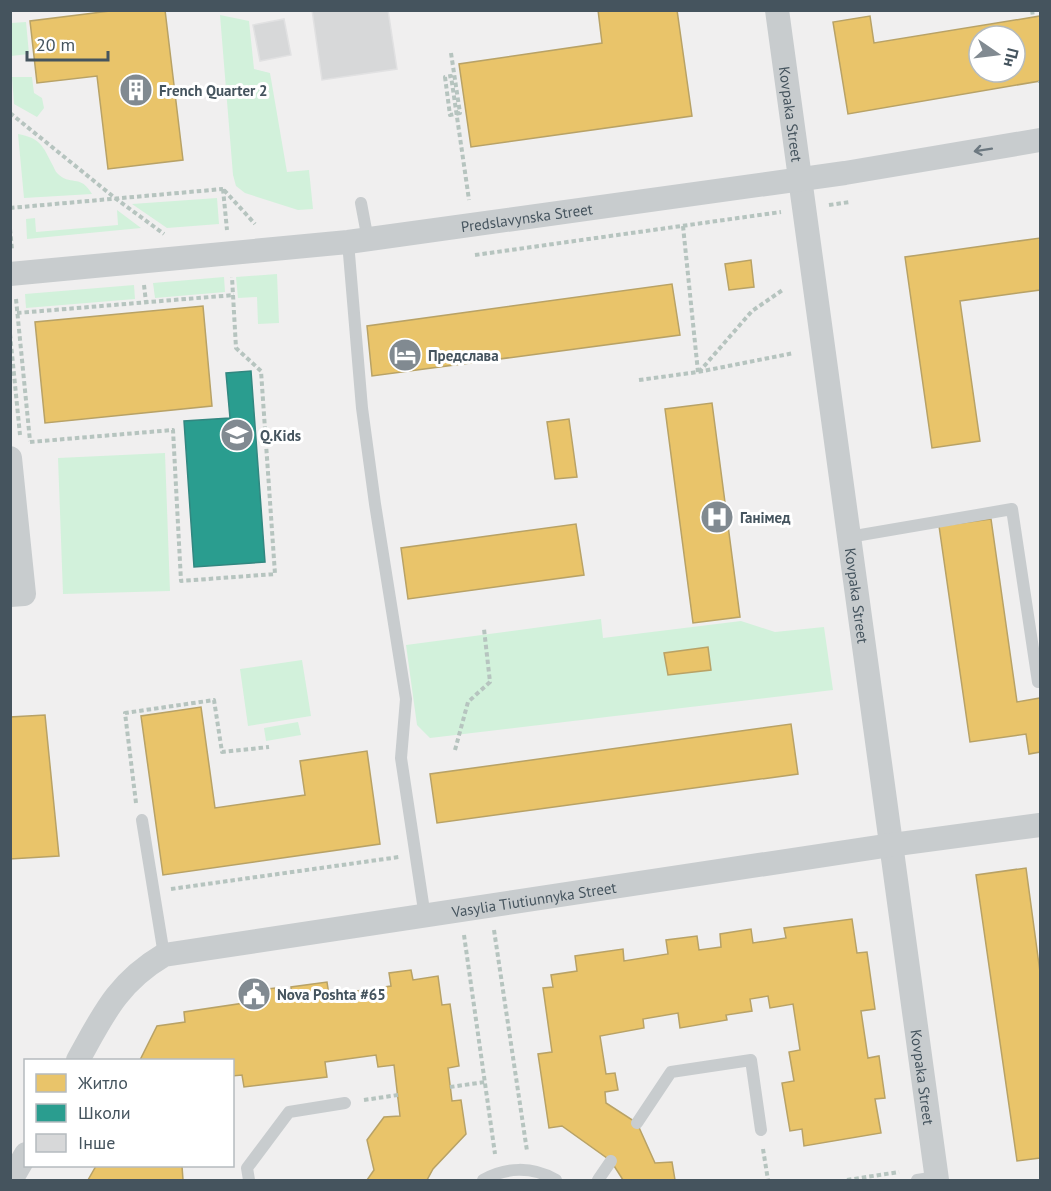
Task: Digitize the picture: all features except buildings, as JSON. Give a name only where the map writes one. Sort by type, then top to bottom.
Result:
[{"type":"street","name":"Kovpaka Street","points":[[777,10],[891,845],[930,1179]]},
{"type":"street","name":"Predslavynska Street","points":[[13,274],[358,241],[801,179],[1041,140]]},
{"type":"street","points":[[10,458],[24,594],[10,595]]},
{"type":"street","name":"Vasylia Tiutiunnyka Street","points":[[79,1059],[106,1010],[125,985],[143,968],[164,955],[891,845],[1041,825]]},
{"type":"street","points":[[11,1180],[24,1157]]},
{"type":"lane","points":[[362,203],[358,241],[363,418],[406,699],[401,758],[424,917]]},
{"type":"lane","points":[[849,537],[1011,509],[1038,681],[1041,681]]},
{"type":"lane","points":[[142,820],[164,955]]},
{"type":"lane","points":[[637,1123],[671,1072],[751,1060],[761,1130]]},
{"type":"lane","points":[[249,1180],[247,1168],[290,1112],[345,1103]]},
{"type":"lane","points":[[598,1180],[611,1161]]},
{"type":"lane","points":[[483,1180],[511,1170],[530,1170],[556,1180]]},
{"type":"path","points":[[1032,10],[1033,17]]},
{"type":"path","points":[[451,53],[460,113],[450,115],[445,77],[451,76],[452,87],[456,109],[457,117],[472,225]]},
{"type":"path","points":[[10,113],[115,198],[167,236]]},
{"type":"path","points":[[10,208],[223,189]]},
{"type":"path","points":[[223,189],[258,229]]},
{"type":"path","points":[[223,189],[227,231]]},
{"type":"path","points":[[475,255],[772,213]]},
{"type":"path","points":[[683,226],[698,372]]},
{"type":"path","points":[[10,230],[13,274],[30,442],[173,430],[182,581],[275,574],[261,371],[236,348],[234,295],[17,313]]},
{"type":"path","points":[[143,278],[146,302]]},
{"type":"path","points":[[698,372],[752,311],[784,289]]},
{"type":"path","points":[[639,380],[698,372],[794,353]]},
{"type":"path","points":[[455,750],[468,702],[490,682],[484,629]]},
{"type":"path","points":[[142,820],[137,805],[125,712],[214,700],[222,752],[269,747]]},
{"type":"path","points":[[153,892],[415,855]]},
{"type":"path","points":[[493,924],[528,1158]]},
{"type":"path","points":[[463,929],[496,1161]]},
{"type":"path","points":[[450,1087],[485,1082]]},
{"type":"path","points":[[345,1103],[398,1095]]},
{"type":"path","points":[[761,1130],[768,1180]]},
{"type":"path","points":[[847,1180],[883,1175]]},
{"type":"green space","points":[[220,15],[249,21],[254,69],[270,73],[287,172],[309,170],[313,209],[298,210],[245,193],[236,186],[233,175]]},
{"type":"green space","points":[[26,22],[29,54],[11,56],[11,23]]},
{"type":"green space","points":[[12,77],[32,77],[34,93],[42,98],[44,108],[37,117],[14,104]]},
{"type":"green space","points":[[18,134],[36,141],[43,148],[57,173],[66,179],[83,184],[92,194],[24,198]]},
{"type":"green space","points":[[217,198],[219,224],[167,228],[132,204]]},
{"type":"green space","points":[[117,210],[141,228],[27,239],[26,219],[35,218],[36,232],[118,225]]},
{"type":"green space","points":[[277,274],[279,323],[258,324],[257,297],[238,298],[236,277]]},
{"type":"green space","points":[[224,277],[225,292],[155,298],[153,283]]},
{"type":"green space","points":[[134,285],[135,299],[26,308],[25,294]]},
{"type":"green space","points":[[165,453],[170,591],[63,594],[58,458]]},
{"type":"green space","points":[[601,619],[603,638],[741,621],[775,632],[824,627],[833,690],[430,738],[417,725],[406,645]]},
{"type":"green space","points":[[302,660],[311,716],[248,726],[240,669]]},
{"type":"green space","points":[[298,722],[301,735],[266,741],[264,728]]},
{"type":"place","name":"French Quarter 2","points":[[136,90]]},
{"type":"place","name":"Предслава","points":[[405,355]]},
{"type":"place","name":"Q.Kids","points":[[237,435]]},
{"type":"place","name":"Ганімед","points":[[717,517]]},
{"type":"place","name":"Nova Poshta #65","points":[[254,994]]}]
